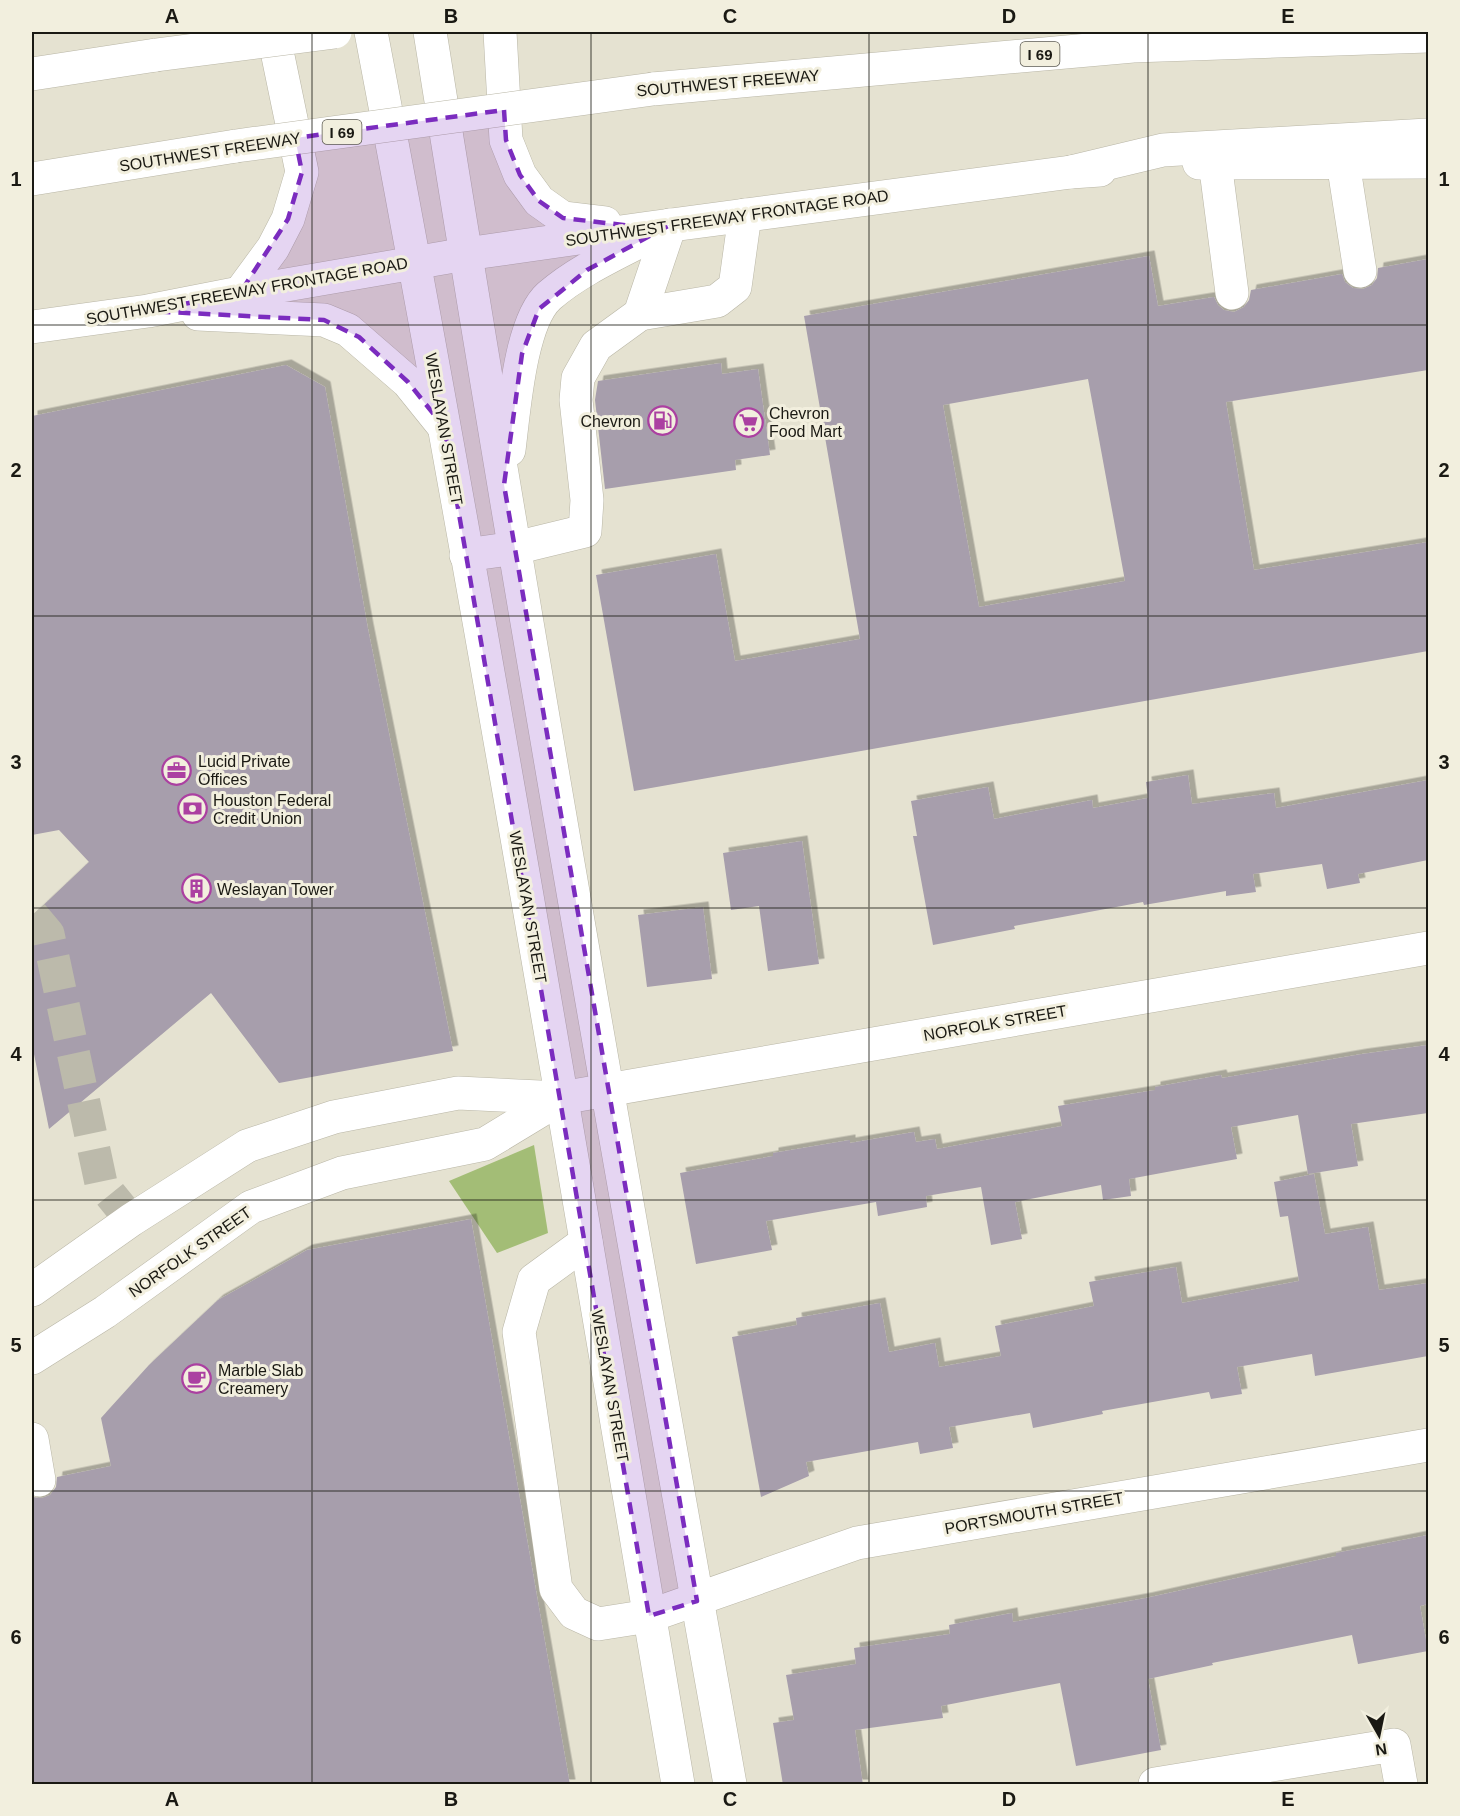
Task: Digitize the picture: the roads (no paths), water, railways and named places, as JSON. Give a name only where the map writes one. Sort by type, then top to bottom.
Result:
[{"type":"main road","points":[[240,293],[273,248],[288,219],[302,172],[273,32]]},
{"type":"main road","points":[[32,74],[335,32]]},
{"type":"main road","name":"WESLAYAN STREET","points":[[371,32],[444,427],[678,1785]]},
{"type":"main road","points":[[430,32],[606,1091],[730,1785]]},
{"type":"main road","points":[[500,32],[506,140],[520,175],[539,201],[563,218],[659,226]]},
{"type":"main road","name":"SOUTHWEST FREEWAY","points":[[32,179],[236,146],[653,89],[1133,46],[1428,36]]},
{"type":"main road","points":[[1071,172],[1163,150],[1428,135]]},
{"type":"main road","points":[[1215,162],[1232,294]]},
{"type":"main road","name":"SOUTHWEST FREEWAY FRONTAGE ROAD","points":[[32,327],[148,311],[466,254],[659,226],[1071,172],[1215,162],[1428,162]]},
{"type":"main road","points":[[1343,162],[1360,271]]},
{"type":"main road","points":[[466,555],[515,548],[585,531],[587,500],[576,400],[578,378],[596,346],[640,314],[717,301],[735,287],[745,215]]},
{"type":"main road","points":[[504,484],[522,354],[539,309],[549,297],[587,270],[659,226]]},
{"type":"main road","points":[[640,314],[659,226]]},
{"type":"main road","points":[[148,311],[324,320],[358,337],[408,382],[444,427]]},
{"type":"main road","name":"NORFOLK STREET","points":[[32,1290],[122,1226],[248,1146],[334,1117],[458,1093],[561,1098],[1428,948]]},
{"type":"main road","name":"NORFOLK STREET","points":[[32,1359],[105,1312],[251,1207],[342,1173],[485,1144],[561,1098]]},
{"type":"main road","name":"PORTSMOUTH STREET","points":[[586,1242],[534,1280],[519,1332],[556,1589],[574,1612],[598,1624],[649,1616],[698,1601],[857,1543],[1428,1445]]},
{"type":"main road","points":[[32,1439],[39,1480]]},
{"type":"main road","points":[[1155,1785],[1394,1745],[1401,1785]]},
{"type":"tunnel","points":[[32,915],[48,934],[101,1183],[131,1220]]},
{"type":"place","name":"Chevron","points":[[662,421]]},
{"type":"place","name":"Chevron Food Mart","points":[[748,422]]},
{"type":"place","name":"Lucid Private Offices","points":[[177,770]]},
{"type":"place","name":"Houston Federal Credit Union","points":[[192,809]]},
{"type":"place","name":"Weslayan Tower","points":[[196,889]]},
{"type":"place","name":"Marble Slab Creamery","points":[[197,1379]]}]
